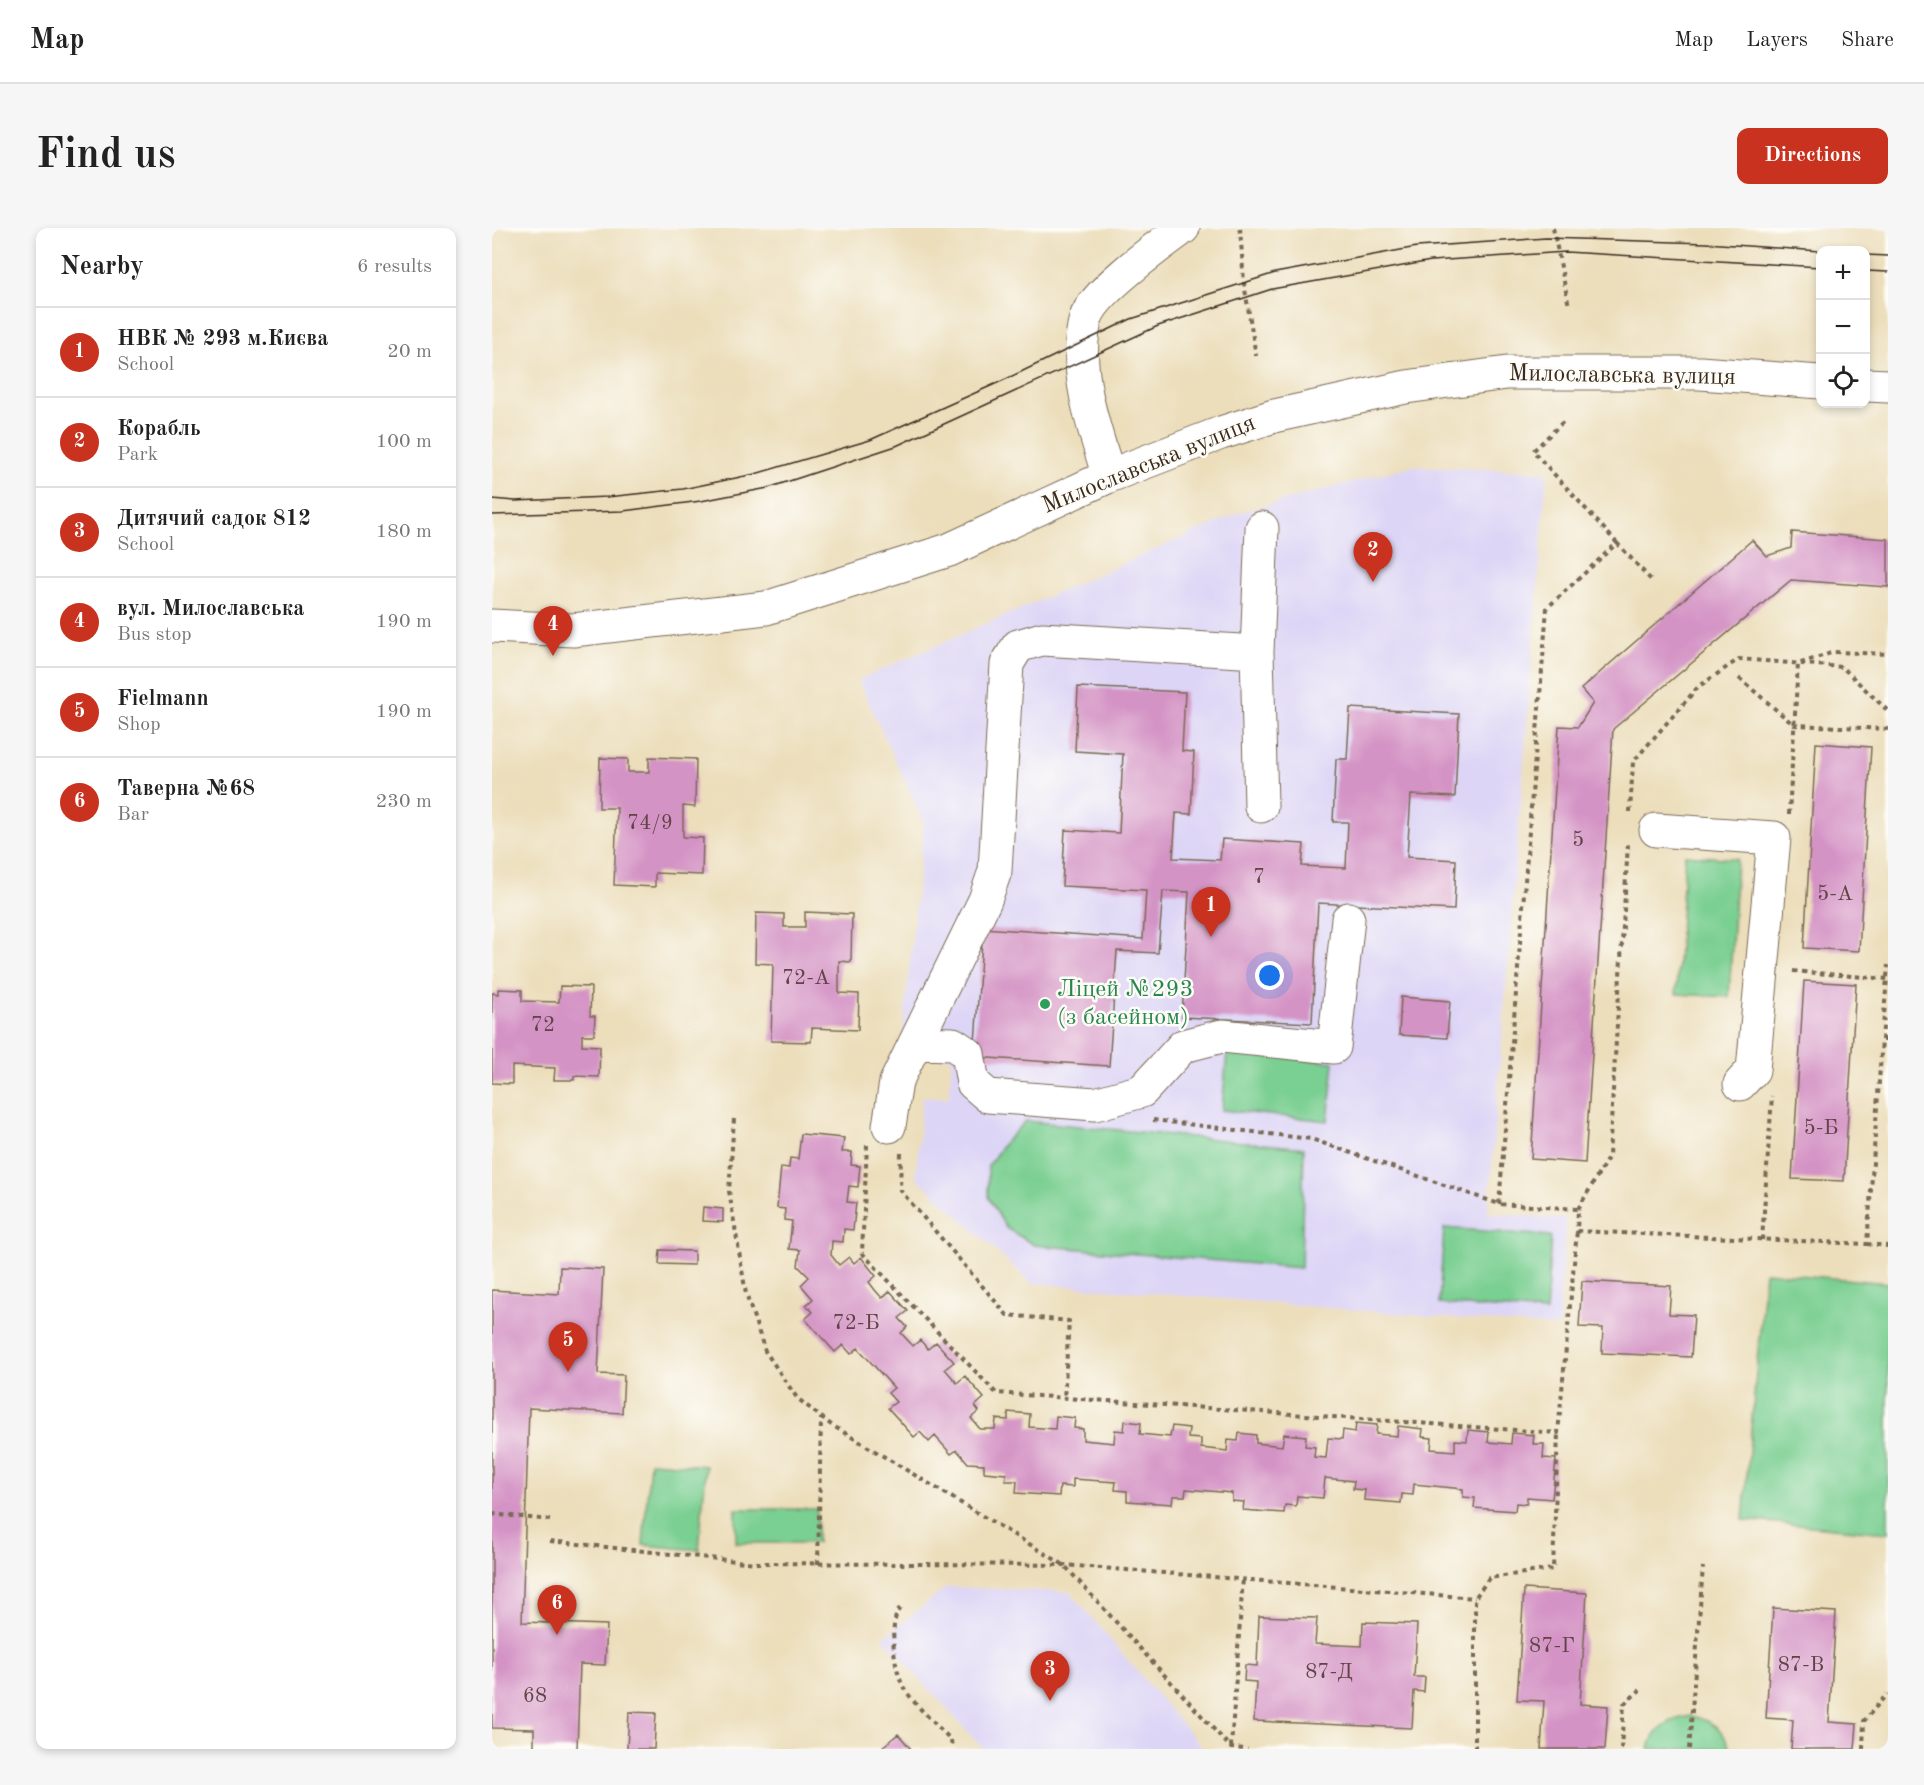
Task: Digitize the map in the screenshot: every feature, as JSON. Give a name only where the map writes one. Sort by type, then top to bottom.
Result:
[{"type":"street","points":[[1109,476],[1092,423],[1081,360],[1086,317],[1098,299],[1141,260],[1183,228]]},
{"type":"street","name":"Милославська вулиця","points":[[492,626],[573,630],[766,608],[949,550],[1109,476],[1221,433],[1274,416],[1406,387],[1507,373],[1700,374],[1816,382]]},
{"type":"street","points":[[1870,385],[1888,386]]},
{"type":"street","points":[[1261,806],[1257,652],[1262,528]]},
{"type":"street","points":[[878,1131],[896,1082],[985,900],[995,871],[1007,664],[1018,646],[1042,639],[1257,652]]},
{"type":"street","points":[[1638,828],[1774,838],[1753,1070],[1740,1084]]},
{"type":"street","points":[[915,1043],[953,1044],[968,1054],[973,1083],[988,1096],[1095,1104],[1142,1091],[1183,1046],[1221,1036],[1334,1047],[1348,919]]},
{"type":"path","points":[[1240,228],[1244,283],[1256,356]]},
{"type":"path","points":[[1553,228],[1569,306]]},
{"type":"path","points":[[1564,421],[1533,451],[1653,582]]},
{"type":"path","points":[[1499,1204],[1547,608],[1617,543]]},
{"type":"path","points":[[1798,664],[1834,652],[1888,654]]},
{"type":"path","points":[[1475,1749],[1475,1598],[1489,1578],[1552,1569],[1558,1433],[1578,1209],[1609,1156],[1638,828],[1634,762],[1698,687],[1739,659],[1842,667],[1888,711]]},
{"type":"path","points":[[1739,678],[1794,724],[1888,729]]},
{"type":"path","points":[[1867,1244],[1888,965]]},
{"type":"path","points":[[1792,971],[1887,979]]},
{"type":"path","points":[[1882,1040],[1888,1040]]},
{"type":"path","points":[[1762,1240],[1772,1087]]},
{"type":"path","points":[[734,1119],[729,1191],[747,1294],[765,1351],[797,1398],[821,1418],[1064,1565],[1231,1748],[1248,1749]]},
{"type":"path","points":[[1142,1119],[1311,1139],[1499,1204],[1578,1209]]},
{"type":"path","points":[[1064,1398],[1069,1321],[1007,1315],[900,1190],[901,1132],[878,1131],[861,1253],[996,1393],[1064,1398],[1558,1433]]},
{"type":"path","points":[[1577,1231],[1888,1246]]},
{"type":"path","points":[[818,1564],[821,1418]]},
{"type":"path","points":[[492,1514],[550,1520]]},
{"type":"path","points":[[550,1541],[718,1561],[818,1564],[1064,1565],[1475,1598]]},
{"type":"path","points":[[1689,1749],[1702,1567]]},
{"type":"path","points":[[1231,1748],[1243,1578]]},
{"type":"path","points":[[900,1608],[894,1616],[893,1630],[902,1685],[951,1740],[952,1749]]},
{"type":"path","points":[[1621,1749],[1624,1704],[1640,1690]]},
{"type":"path","points":[[1863,1749],[1864,1721],[1887,1694]]},
{"type":"shaded area","points":[[1412,466],[1547,472],[1488,1213],[1566,1219],[1558,1327],[1031,1283],[916,1177],[922,1097],[949,1098],[952,1058],[901,1052],[924,822],[858,680],[1241,512]]},
{"type":"shaded area","points":[[947,1587],[1070,1592],[1203,1749],[983,1749],[883,1638]]},
{"type":"green space","points":[[1685,855],[1737,859],[1729,997],[1676,994]]},
{"type":"green space","points":[[1227,1052],[1334,1062],[1328,1121],[1222,1110]]},
{"type":"green space","points":[[1026,1121],[1304,1148],[1301,1268],[1034,1245],[1006,1228],[988,1197],[988,1166],[1004,1143]]},
{"type":"green space","points":[[1444,1228],[1551,1236],[1546,1312],[1439,1304]]},
{"type":"green space","points":[[1765,1272],[1888,1283],[1888,1533],[1743,1520]]},
{"type":"green space","points":[[650,1462],[706,1466],[699,1550],[643,1545]]},
{"type":"green space","points":[[736,1509],[817,1509],[817,1543],[736,1543]]},
{"type":"green space","points":[[1692,1716],[1706,1720],[1721,1731],[1730,1749],[1649,1749],[1651,1741],[1664,1725]]},
{"type":"building","points":[[1792,532],[1888,539],[1888,587],[1791,580],[1613,729],[1585,1163],[1531,1159],[1559,726],[1578,727],[1593,703],[1581,689],[1752,540],[1767,556],[1791,548]]},
{"type":"building","points":[[1078,687],[1185,692],[1182,751],[1194,752],[1191,814],[1176,813],[1173,858],[1220,860],[1222,839],[1304,844],[1302,866],[1346,868],[1348,822],[1333,822],[1336,759],[1347,759],[1350,708],[1459,714],[1455,797],[1411,795],[1407,857],[1456,860],[1454,910],[1318,903],[1312,1023],[1182,1017],[1189,892],[1163,891],[1158,953],[1117,951],[1109,1066],[974,1057],[983,928],[1143,939],[1146,890],[1062,886],[1065,830],[1119,833],[1123,754],[1075,751]]},
{"type":"building","points":[[1816,743],[1871,747],[1859,951],[1804,948]]},
{"type":"building","points":[[649,757],[696,759],[695,807],[683,806],[683,837],[703,838],[702,875],[655,873],[655,887],[614,885],[617,808],[599,808],[600,758],[628,759],[628,772],[649,772]]},
{"type":"building","points":[[805,912],[852,914],[851,962],[839,961],[839,993],[859,994],[858,1030],[812,1028],[811,1042],[771,1041],[773,964],[755,963],[756,913],[784,914],[784,927],[805,927]]},
{"type":"building","points":[[1804,981],[1856,984],[1844,1181],[1792,1179]]},
{"type":"building","points":[[560,986],[591,987],[590,1016],[595,1016],[594,1035],[582,1035],[582,1045],[600,1046],[599,1077],[574,1076],[574,1080],[554,1080],[555,1068],[512,1066],[512,1084],[492,1083],[492,993],[498,994],[498,989],[522,990],[522,1001],[559,1002]]},
{"type":"building","points":[[1401,997],[1450,1001],[1447,1038],[1399,1035]]},
{"type":"building","points":[[801,1134],[844,1138],[842,1152],[852,1152],[851,1165],[860,1166],[858,1187],[849,1186],[847,1202],[856,1203],[853,1230],[844,1229],[843,1242],[832,1241],[831,1255],[839,1265],[849,1257],[854,1263],[861,1257],[876,1276],[869,1282],[875,1290],[882,1298],[890,1291],[908,1311],[899,1318],[907,1327],[901,1333],[913,1346],[920,1340],[928,1349],[936,1342],[954,1362],[945,1369],[957,1383],[965,1376],[984,1398],[975,1406],[979,1411],[971,1418],[980,1429],[995,1429],[996,1419],[1008,1420],[1008,1412],[1030,1414],[1029,1427],[1055,1429],[1056,1416],[1075,1418],[1074,1428],[1083,1429],[1083,1440],[1114,1443],[1115,1430],[1124,1431],[1125,1421],[1141,1423],[1140,1434],[1170,1437],[1172,1426],[1189,1428],[1188,1438],[1201,1439],[1201,1448],[1227,1451],[1228,1440],[1238,1441],[1239,1433],[1256,1435],[1256,1443],[1282,1446],[1284,1434],[1306,1436],[1305,1446],[1315,1447],[1314,1457],[1326,1458],[1328,1438],[1342,1439],[1343,1430],[1355,1432],[1356,1423],[1377,1425],[1376,1434],[1397,1436],[1398,1426],[1423,1429],[1422,1437],[1432,1438],[1431,1449],[1455,1451],[1455,1440],[1467,1441],[1468,1430],[1489,1432],[1488,1442],[1511,1444],[1512,1433],[1534,1435],[1533,1444],[1544,1444],[1543,1458],[1556,1459],[1552,1499],[1527,1497],[1527,1504],[1516,1503],[1515,1511],[1474,1508],[1475,1498],[1463,1497],[1463,1489],[1414,1484],[1413,1495],[1402,1494],[1401,1503],[1364,1500],[1365,1490],[1353,1489],[1354,1481],[1325,1478],[1323,1498],[1297,1496],[1296,1506],[1285,1505],[1284,1513],[1243,1510],[1244,1502],[1232,1501],[1232,1493],[1186,1489],[1185,1496],[1173,1496],[1172,1504],[1127,1501],[1127,1491],[1115,1490],[1116,1482],[1073,1479],[1073,1487],[1060,1486],[1059,1496],[1016,1493],[1017,1481],[1005,1481],[1006,1474],[984,1472],[984,1464],[968,1463],[957,1450],[951,1454],[935,1436],[929,1442],[920,1432],[914,1437],[888,1408],[896,1402],[888,1393],[894,1388],[858,1348],[851,1354],[843,1345],[835,1352],[805,1319],[813,1312],[806,1305],[813,1299],[801,1285],[809,1277],[798,1266],[800,1250],[789,1249],[792,1221],[784,1220],[785,1209],[777,1208],[781,1167],[789,1168],[790,1158],[798,1159]]},
{"type":"building","points":[[703,1207],[723,1209],[723,1222],[702,1221]]},
{"type":"building","points":[[660,1250],[694,1251],[694,1265],[659,1264]]},
{"type":"building","points":[[560,1267],[603,1269],[598,1374],[624,1375],[622,1413],[529,1408],[522,1622],[607,1625],[605,1665],[580,1664],[577,1749],[534,1749],[534,1729],[492,1728],[492,1290],[559,1294]]},
{"type":"building","points":[[1582,1281],[1671,1286],[1669,1314],[1694,1315],[1691,1357],[1602,1353],[1603,1328],[1579,1327]]},
{"type":"building","points":[[1524,1589],[1587,1593],[1580,1704],[1608,1706],[1605,1749],[1541,1749],[1544,1701],[1517,1700]]},
{"type":"building","points":[[1773,1608],[1836,1612],[1829,1722],[1857,1724],[1855,1749],[1791,1749],[1793,1720],[1766,1718]]},
{"type":"building","points":[[1259,1616],[1317,1618],[1315,1644],[1362,1646],[1363,1622],[1417,1624],[1414,1677],[1425,1677],[1424,1692],[1414,1691],[1412,1728],[1254,1721],[1256,1682],[1244,1681],[1245,1665],[1257,1666]]},
{"type":"building","points":[[629,1712],[656,1713],[654,1749],[627,1749]]},
{"type":"building","points":[[898,1734],[911,1749],[880,1749]]},
{"type":"tram line","points":[[492,499],[515,501],[607,497],[683,489],[755,474],[870,440],[1004,380],[1131,319],[1275,273],[1417,247],[1546,238],[1706,243],[1816,251]]},
{"type":"tram line","points":[[492,515],[623,511],[701,501],[768,488],[896,446],[1158,326],[1272,289],[1431,261],[1566,252],[1816,267]]},
{"type":"tram line","points":[[1870,255],[1888,256]]},
{"type":"tram line","points":[[1870,271],[1888,272]]},
{"type":"place","name":"Корабль","points":[[1373,582]]},
{"type":"place","name":"вул. Милославська","points":[[553,656]]},
{"type":"place","name":"НВК № 293 м.Києва","points":[[1211,937]]},
{"type":"place","name":"Ліцей №293 (з басейном)","points":[[1045,1004]]},
{"type":"place","name":"Fielmann","points":[[568,1372]]},
{"type":"place","name":"Таверна №68","points":[[557,1635]]},
{"type":"place","name":"Дитячий садок 812","points":[[1050,1701]]}]
